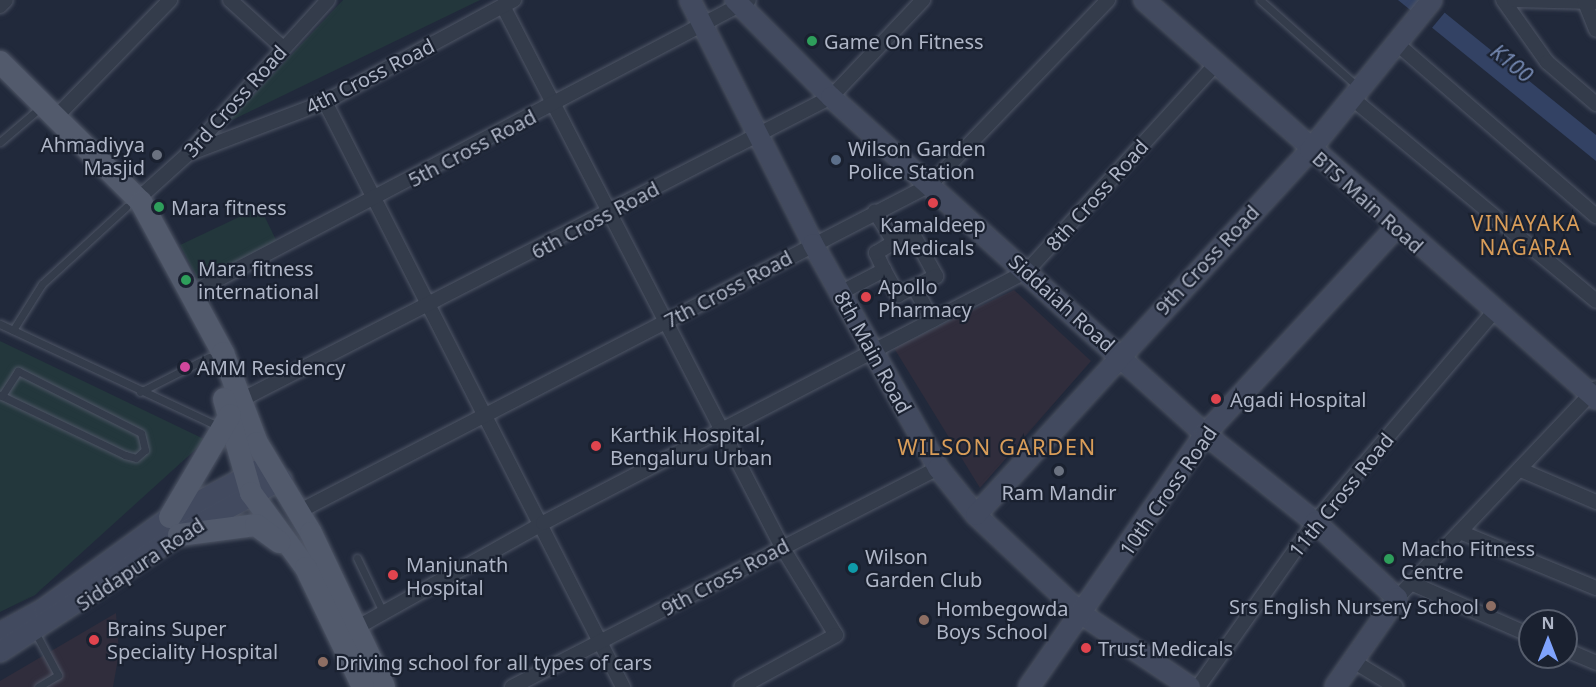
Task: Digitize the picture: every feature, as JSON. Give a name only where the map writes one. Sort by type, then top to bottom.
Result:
[{"type":"main road","points":[[0,62],[45,115],[132,203],[192,293],[231,415],[248,484],[306,568],[363,687]]},
{"type":"main road","points":[[0,81],[45,115]]},
{"type":"main road","points":[[132,203],[209,357],[231,415],[276,472],[358,627],[384,687]]},
{"type":"main road","points":[[231,415],[174,526],[195,537],[256,525],[306,568]]},
{"type":"street","points":[[0,6],[6,0]]},
{"type":"street","points":[[45,115],[170,0]]},
{"type":"street","points":[[230,0],[283,48]]},
{"type":"street","name":"3rd Cross Road","points":[[132,203],[188,154],[328,0]]},
{"type":"street","name":"8th Main Road","points":[[690,0],[813,244],[871,352],[938,468],[976,515],[1083,615],[1190,687]]},
{"type":"street","name":"6th Cross Road","points":[[231,415],[430,307],[831,97],[923,0]]},
{"type":"street","name":"7th Cross Road","points":[[298,512],[485,419],[930,184],[1108,0]]},
{"type":"street","name":"BTS Main Road","points":[[1144,0],[1396,228],[1594,395]]},
{"type":"street","name":"9th Cross Road","points":[[976,515],[1120,354],[1310,150],[1357,94],[1395,42],[1432,0]]},
{"type":"street","points":[[1503,0],[1547,62],[1596,104]]},
{"type":"street","points":[[1514,0],[1588,2],[1596,30]]},
{"type":"street","name":"5th Cross Road","points":[[192,293],[705,27],[742,2]]},
{"type":"street","name":"Siddaiah Road","points":[[742,2],[831,97],[1120,354],[1205,434],[1315,522],[1397,598]]},
{"type":"street","points":[[509,3],[551,107],[609,213],[782,547],[836,635],[741,687]]},
{"type":"street","name":"4th Cross Road","points":[[188,154],[325,102],[509,3]]},
{"type":"street","points":[[1395,42],[1596,216]]},
{"type":"street","name":"8th Cross Road","points":[[358,627],[543,523],[1027,271],[1216,64]]},
{"type":"street","points":[[1357,94],[1596,302]]},
{"type":"street","points":[[325,102],[376,199],[485,419],[543,523],[599,643],[623,687]]},
{"type":"street","points":[[875,212],[894,242]]},
{"type":"street","name":"10th Cross Road","points":[[1029,687],[1083,615],[1205,434],[1396,228]]},
{"type":"street","points":[[914,236],[936,276],[898,295],[876,253],[894,242],[914,236]]},
{"type":"street","points":[[840,293],[884,270]]},
{"type":"street","points":[[914,287],[932,320]]},
{"type":"street","name":"11th Cross Road","points":[[1197,687],[1315,522],[1494,312]]},
{"type":"street","points":[[1335,687],[1397,598],[1594,395]]},
{"type":"street","name":"9th Cross Road","points":[[512,687],[938,468]]},
{"type":"street","points":[[1521,470],[1596,502]]},
{"type":"street","points":[[174,526],[248,484],[276,472]]},
{"type":"street","name":"Siddapura Road","points":[[0,652],[35,632],[174,526]]},
{"type":"street","name":"Siddapura Road","points":[[0,633],[44,609],[174,526]]},
{"type":"street","points":[[1460,532],[1596,588]]},
{"type":"street","points":[[1411,583],[1518,630]]},
{"type":"street","points":[[1578,655],[1596,663]]},
{"type":"street","points":[[1353,661],[1396,687]]},
{"type":"lane","points":[[1260,0],[1357,94]]},
{"type":"lane","points":[[0,142],[45,115]]},
{"type":"lane","points":[[13,330],[42,284],[132,203]]},
{"type":"lane","points":[[0,324],[140,392],[231,415]]},
{"type":"lane","points":[[140,392],[209,357]]},
{"type":"lane","points":[[18,371],[141,434],[145,450],[131,457],[1,395],[18,371]]},
{"type":"lane","points":[[357,558],[382,612]]},
{"type":"lane","points":[[35,632],[58,675],[38,687]]},
{"type":"shaded area","points":[[1014,290],[1091,361],[980,488],[894,348]]},
{"type":"shaded area","name":"Brains Super Speciality Hospital","points":[[116,613],[119,653],[113,687],[0,687],[0,681]]},
{"type":"green space","points":[[343,0],[480,0],[228,122]]},
{"type":"green space","points":[[260,207],[277,242],[198,280],[180,245]]},
{"type":"green space","points":[[0,341],[206,440],[35,595],[0,612]]},
{"type":"water","name":"K100","points":[[1398,0],[1429,0],[1596,135],[1596,161]]},
{"type":"pier","points":[[1420,0],[1433,0],[1446,11],[1431,29],[1410,11]]},
{"type":"place","name":"Game On Fitness","points":[[812,41]]},
{"type":"place","name":"Ahmadiyya Masjid","points":[[157,155]]},
{"type":"place","name":"Wilson Garden Police Station","points":[[836,160]]},
{"type":"place","name":"Kamaldeep Medicals","points":[[933,203]]},
{"type":"place","name":"Mara fitness","points":[[159,207]]},
{"type":"place","name":"Mara fitness international","points":[[186,280]]},
{"type":"place","name":"Apollo Pharmacy","points":[[866,297]]},
{"type":"place","name":"AMM Residency","points":[[185,367]]},
{"type":"place","name":"Agadi Hospital","points":[[1216,399]]},
{"type":"place","name":"Karthik Hospital, Bengaluru Urban","points":[[596,446]]},
{"type":"place","name":"Ram Mandir","points":[[1059,471]]},
{"type":"place","name":"Macho Fitness Centre","points":[[1389,559]]},
{"type":"place","name":"Wilson Garden Club","points":[[853,568]]},
{"type":"place","name":"Manjunath Hospital","points":[[393,575]]},
{"type":"place","name":"Srs English Nursery School","points":[[1491,606]]},
{"type":"place","name":"Hombegowda Boys School","points":[[924,620]]},
{"type":"place","name":"Brains Super Speciality Hospital","points":[[94,640]]},
{"type":"place","name":"Trust Medicals","points":[[1086,648]]},
{"type":"place","name":"Driving school for all types of cars","points":[[323,662]]},
{"type":"district","name":"VINAYAKA NAGARA","points":[[1526,235]]},
{"type":"district","name":"WILSON GARDEN","points":[[997,447]]}]
